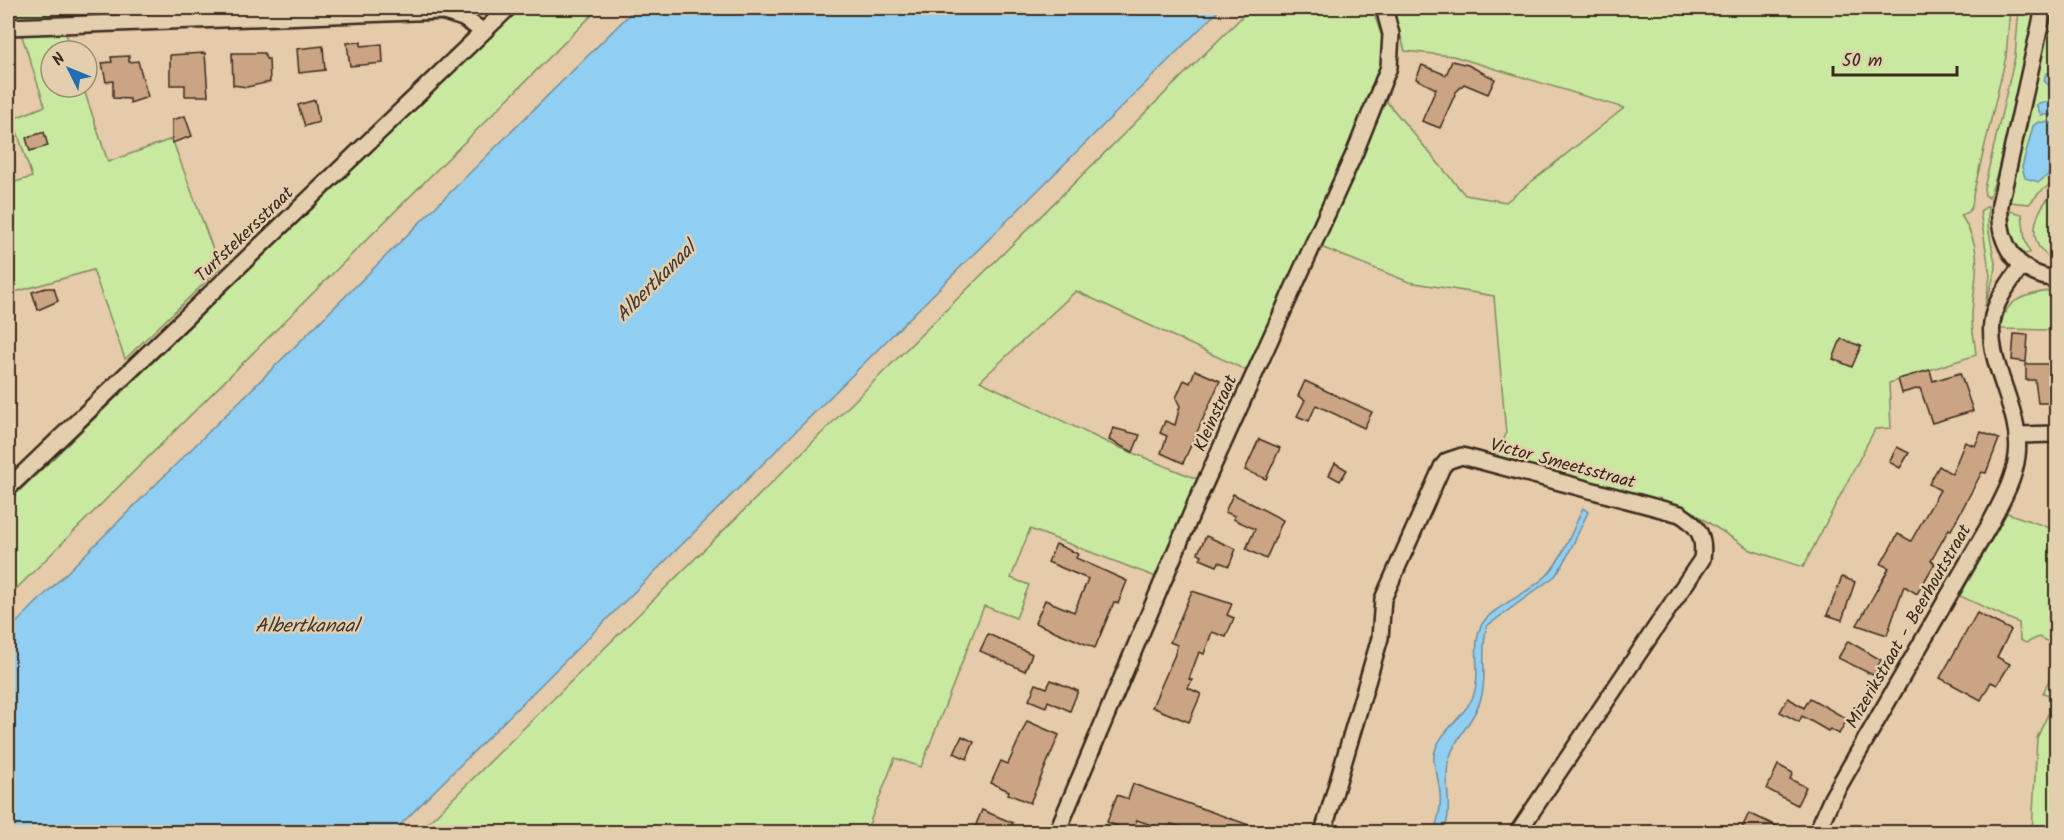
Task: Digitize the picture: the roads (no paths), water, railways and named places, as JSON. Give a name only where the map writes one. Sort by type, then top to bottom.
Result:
[{"type":"street","name":"Turfstekersstraat","points":[[8,488],[508,8]]},
{"type":"street","name":"Kleinstraat","points":[[1057,832],[1196,503],[1355,152],[1389,67],[1391,34],[1384,8]]},
{"type":"street","points":[[2044,8],[2000,204],[1999,221],[2003,239],[2010,254],[2022,266],[2036,274],[2056,279]]},
{"type":"street","points":[[8,27],[441,11],[463,18],[483,31]]},
{"type":"street","name":"Mizerikstraat - Beerhoutstraat","points":[[1817,832],[1832,798],[1990,524],[2013,478],[2017,455],[2017,435],[2002,382],[1992,322],[1997,305],[2022,266]]},
{"type":"street","points":[[2017,435],[2056,434]]},
{"type":"street","name":"Victor Smeetsstraat","points":[[1323,832],[1380,638],[1383,599],[1442,467],[1447,461],[1462,456],[1680,514],[1699,529],[1704,544],[1702,559],[1518,832]]},
{"type":"water","name":"Albertkanaal","points":[[636,8],[1221,8],[393,832],[8,832],[8,631]]},
{"type":"water","points":[[2046,73],[2056,74],[2056,91],[2044,81]]},
{"type":"water","points":[[2056,99],[2056,115],[2041,115],[2036,105]]},
{"type":"water","points":[[2038,122],[2056,123],[2056,169],[2039,182],[2025,178],[2022,167],[2033,126]]},
{"type":"water","points":[[1583,508],[1588,512],[1564,563],[1555,576],[1487,626],[1482,695],[1448,764],[1446,824],[1443,832],[1433,832],[1440,804],[1434,757],[1439,741],[1469,705],[1476,689],[1477,643],[1481,626],[1493,612],[1533,587],[1549,573],[1564,550]]}]
